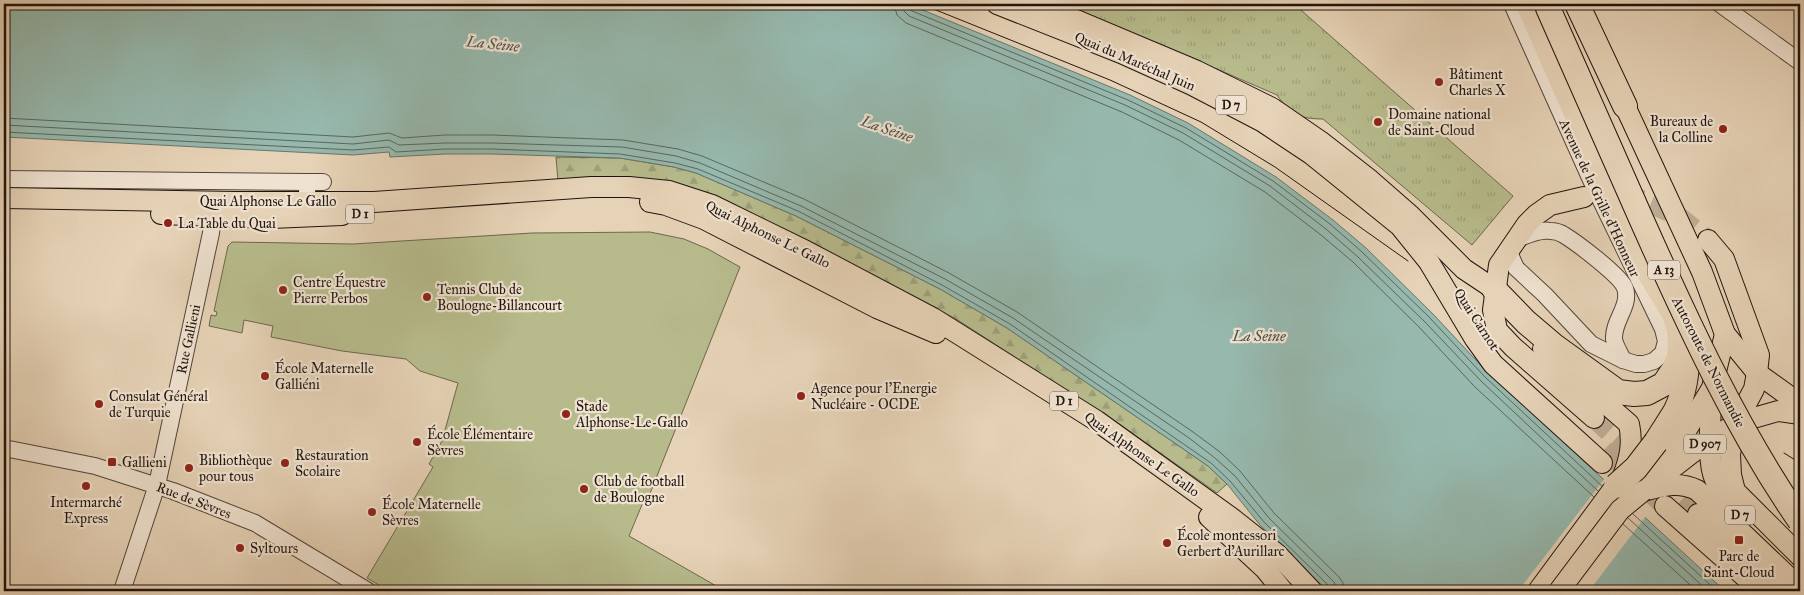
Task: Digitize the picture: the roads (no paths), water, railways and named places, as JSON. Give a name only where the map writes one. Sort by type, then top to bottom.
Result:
[{"type":"highway","points":[[1577,4],[1625,106]]},
{"type":"highway","points":[[1494,289],[1546,340],[1618,392],[1647,393],[1664,384],[1679,357],[1679,329],[1674,314],[1638,256],[1621,218],[1546,5]]},
{"type":"highway","name":"Autoroute de Normandie","points":[[1546,5],[1694,305],[1718,358],[1757,428],[1800,498]]},
{"type":"highway","name":"Autoroute de Normandie","points":[[1546,5],[1707,364],[1746,435],[1800,521]]},
{"type":"highway","points":[[1614,198],[1680,311],[1686,328],[1688,346],[1685,384],[1676,411],[1636,468],[1616,486]]},
{"type":"main road","name":"Quai du Maréchal Juin","points":[[997,4],[1121,53],[1183,81],[1263,122],[1311,154],[1360,192],[1400,226],[1429,262]]},
{"type":"main road","name":"Quai du Maréchal Juin","points":[[1038,4],[1197,71],[1272,108],[1320,141],[1370,180],[1410,215]]},
{"type":"main road","points":[[1625,106],[1702,272],[1725,334],[1757,373]]},
{"type":"main road","name":"Quai Alphonse Le Gallo","points":[[4,210],[214,209],[306,202],[374,202],[591,187],[629,187],[669,191],[712,205],[777,250]]},
{"type":"main road","name":"Quai Carnot","points":[[1584,197],[1550,205],[1536,215],[1498,265],[1493,310],[1498,330],[1513,347],[1594,418]]},
{"type":"main road","name":"Quai Alphonse Le Gallo","points":[[4,198],[214,209],[271,218],[627,199],[666,204],[933,318],[1097,421],[1231,527],[1277,554],[1312,591]]},
{"type":"main road","name":"Quai Carnot","points":[[1410,215],[1438,255],[1484,334],[1502,356],[1603,456],[1493,364],[1475,339],[1429,262]]},
{"type":"main road","name":"D 7","points":[[1410,215],[1464,269],[1494,289]]},
{"type":"main road","name":"D 907","points":[[1708,240],[1724,259],[1759,355],[1754,389],[1736,423]]},
{"type":"main road","points":[[1494,289],[1505,312],[1519,329],[1628,424],[1631,446],[1630,459],[1623,476],[1538,591]]},
{"type":"main road","points":[[1643,491],[1658,464],[1684,434],[1712,388],[1725,334]]},
{"type":"main road","name":"D 907","points":[[1757,373],[1800,404]]},
{"type":"main road","name":"D 7","points":[[1712,388],[1710,439],[1712,472],[1722,493],[1735,510],[1800,573]]},
{"type":"main road","name":"D 907","points":[[1559,591],[1620,510],[1710,439],[1736,423],[1800,404]]},
{"type":"main road","name":"D 7","points":[[1736,423],[1730,454],[1730,475],[1735,492],[1800,556]]},
{"type":"main road","name":"D 7","points":[[1643,491],[1676,484],[1697,490],[1800,588]]},
{"type":"main road","points":[[1743,591],[1659,508],[1761,591]]},
{"type":"main road","name":"D 7","points":[[1698,514],[1776,591]]},
{"type":"main road","points":[[1231,527],[1268,591]]},
{"type":"main road","points":[[1231,527],[1296,591]]},
{"type":"main road","name":"Quai Alphonse Le Gallo","points":[[1231,527],[1283,591]]},
{"type":"street","name":"Avenue de la Grille d'Honneur","points":[[1512,4],[1591,180],[1663,329],[1666,341],[1663,353],[1654,361],[1636,364],[1623,360],[1591,344],[1545,295],[1516,268],[1512,245],[1536,232],[1548,230],[1563,234],[1612,272],[1625,288],[1627,302],[1615,327],[1614,340],[1623,360]]},
{"type":"street","points":[[1589,4],[1602,34],[1625,106]]},
{"type":"street","points":[[1720,4],[1800,62]]},
{"type":"street","points":[[4,179],[315,182],[306,202]]},
{"type":"street","name":"Rue Gallieni","points":[[122,591],[157,485],[214,209]]},
{"type":"street","name":"Rue de Sèvres","points":[[4,448],[95,466],[157,485],[255,523],[368,591]]},
{"type":"water","name":"La Seine","points":[[4,4],[908,4],[1130,95],[1188,123],[1276,177],[1333,220],[1366,248],[1433,314],[1488,373],[1725,591],[1328,591],[1260,525],[1227,484],[1208,466],[1007,328],[940,289],[796,216],[696,173],[674,167],[620,158],[492,154],[390,157],[389,152],[353,155],[4,137]]},
{"type":"tunnel","points":[[1622,197],[1637,198],[1677,215],[1708,240]]},
{"type":"tunnel","points":[[1594,418],[1698,514]]},
{"type":"tunnel","points":[[1604,450],[1665,506]]},
{"type":"tram line","points":[[921,4],[1110,80],[1201,122],[1275,167],[1408,261]]},
{"type":"tram line","points":[[1784,453],[1800,463]]},
{"type":"place","name":"Bâtiment Charles X","points":[[1439,82]]},
{"type":"place","name":"Domaine national de Saint-Cloud","points":[[1378,122]]},
{"type":"place","name":"Bureaux de la Colline","points":[[1723,129]]},
{"type":"place","name":"La Table du Quai","points":[[168,223]]},
{"type":"place","name":"Centre Équestre Pierre Perbos","points":[[283,290]]},
{"type":"place","name":"Tennis Club de Boulogne-Billancourt","points":[[427,297]]},
{"type":"place","name":"École Maternelle Galliéni","points":[[265,376]]},
{"type":"place","name":"Agence pour l'Energie Nucléaire - OCDE","points":[[801,396]]},
{"type":"place","name":"Consulat Général de Turquie","points":[[99,404]]},
{"type":"place","name":"Stade Alphonse-Le-Gallo","points":[[566,414]]},
{"type":"place","name":"École Élémentaire Sèvres","points":[[417,442]]},
{"type":"place","name":"Gallieni","points":[[112,462]]},
{"type":"place","name":"Restauration Scolaire","points":[[285,463]]},
{"type":"place","name":"Bibliothèque pour tous","points":[[189,468]]},
{"type":"place","name":"Intermarché Express","points":[[86,486]]},
{"type":"place","name":"Club de football de Boulogne","points":[[584,489]]},
{"type":"place","name":"École Maternelle Sèvres","points":[[372,512]]},
{"type":"place","name":"Parc de Saint-Cloud","points":[[1739,540]]},
{"type":"place","name":"École montessori Gerbert d'Aurillarc","points":[[1167,543]]},
{"type":"place","name":"Syltours","points":[[240,548]]}]
